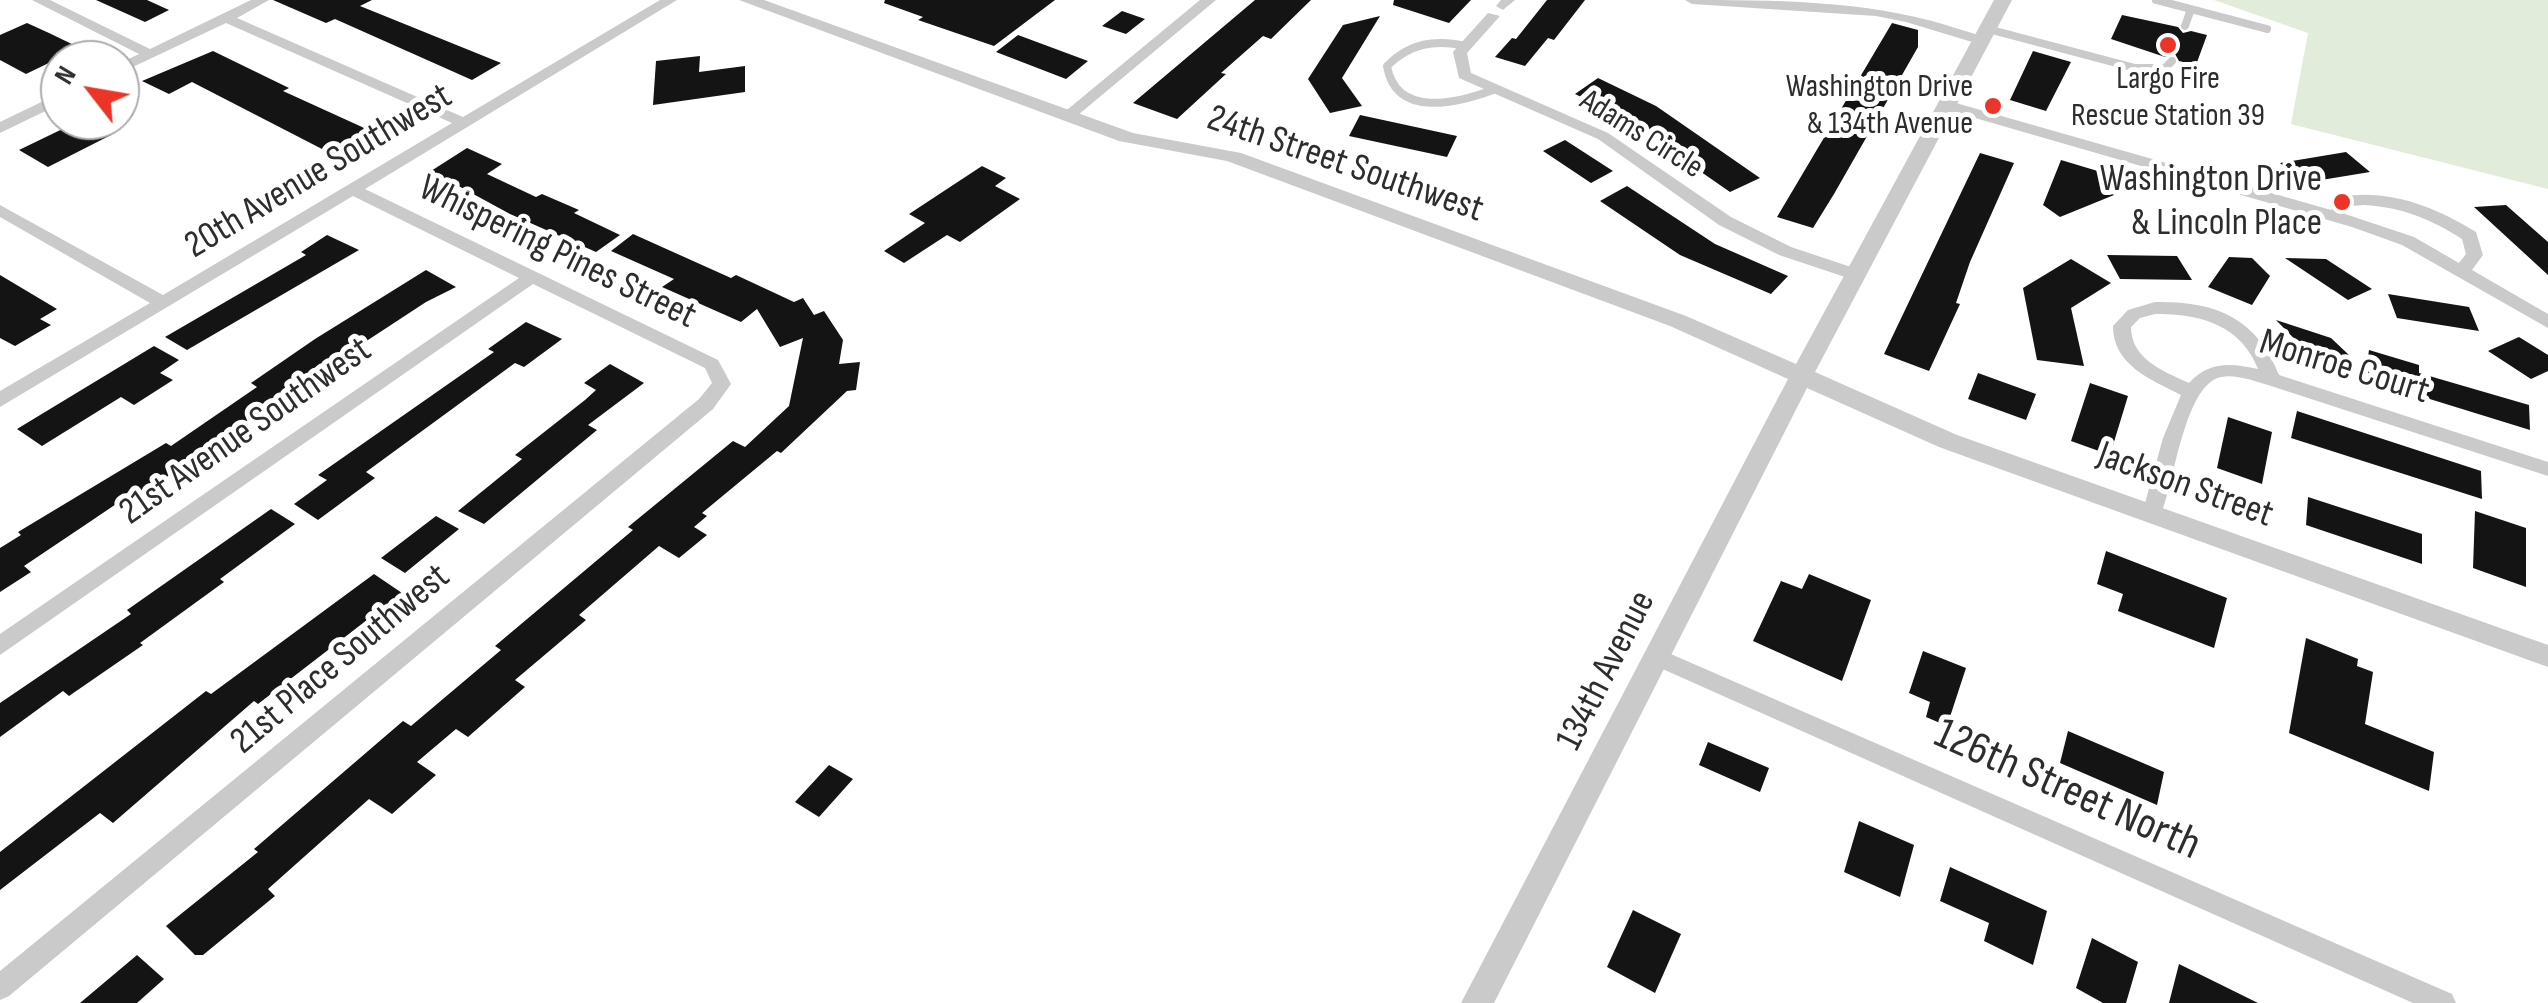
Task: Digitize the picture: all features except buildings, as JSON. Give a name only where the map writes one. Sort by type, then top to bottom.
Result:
[{"type":"street","points":[[39,0],[150,54]]},
{"type":"street","points":[[140,59],[262,0]]},
{"type":"street","name":"20th Avenue Southwest","points":[[0,400],[670,0]]},
{"type":"street","name":"24th Street Southwest","points":[[748,0],[1147,144],[1208,149],[1234,157],[1678,321],[1802,373]]},
{"type":"street","points":[[1692,0],[1876,12],[1985,35]]},
{"type":"street","name":"134th Avenue","points":[[1478,1003],[1802,373],[2004,0]]},
{"type":"street","points":[[1067,116],[1202,1]]},
{"type":"street","points":[[1466,46],[1501,7]]},
{"type":"street","points":[[226,18],[464,123]]},
{"type":"street","name":"Adams Circle","points":[[1466,46],[1460,52],[1464,75],[1603,136],[1725,221],[1785,252],[1854,274]]},
{"type":"street","points":[[1949,106],[2335,216],[2408,242],[2548,322]]},
{"type":"street","points":[[0,128],[40,108]]},
{"type":"street","name":"Whispering Pines Street","points":[[353,190],[712,364],[722,384]]},
{"type":"street","points":[[2335,216],[2346,202],[2374,198],[2437,214],[2470,236],[2475,254],[2462,271]]},
{"type":"street","points":[[0,210],[164,303]]},
{"type":"street","name":"21st Avenue Southwest","points":[[0,646],[532,277]]},
{"type":"street","points":[[2152,514],[2192,392],[2140,365],[2122,337],[2124,322],[2136,310],[2171,305],[2210,313],[2230,323],[2258,348],[2271,379]]},
{"type":"street","name":"Monroe Court","points":[[2192,392],[2209,374],[2232,371],[2271,379],[2548,469]]},
{"type":"street","name":"Jackson Street","points":[[1802,373],[1948,441],[2548,656]]},
{"type":"street","name":"21st Place Southwest","points":[[0,987],[690,417],[722,384]]},
{"type":"street","name":"126th Street North","points":[[1657,657],[2443,1003]]},
{"type":"lane","points":[[2156,0],[2267,29]]},
{"type":"lane","points":[[2185,26],[2191,9]]},
{"type":"lane","points":[[1985,35],[2135,68],[2165,68],[2172,61]]},
{"type":"lane","points":[[1466,46],[1450,42],[1406,48],[1387,66],[1386,78],[1391,86],[1424,102],[1453,104],[1493,90]]},
{"type":"green space","points":[[2214,0],[2548,0],[2548,189],[2291,124],[2308,33]]},
{"type":"place","name":"Largo Fire Rescue Station 39","points":[[2168,45]]},
{"type":"place","name":"Washington Drive & 134th Avenue","points":[[1993,106]]},
{"type":"place","name":"Washington Drive & Lincoln Place","points":[[2342,202]]}]
